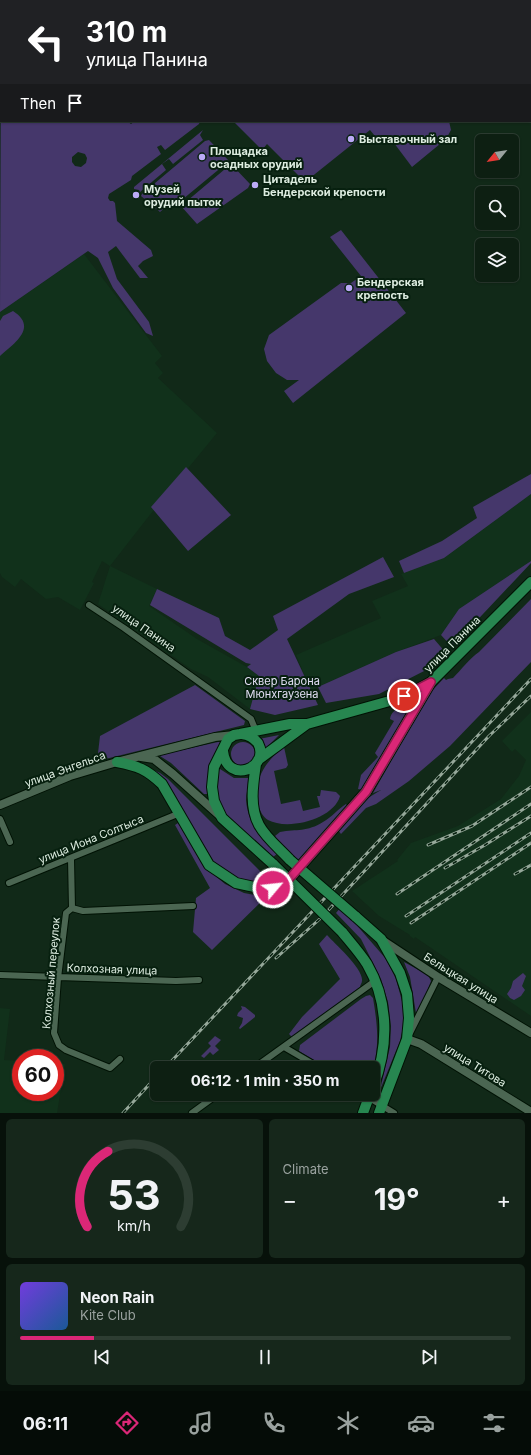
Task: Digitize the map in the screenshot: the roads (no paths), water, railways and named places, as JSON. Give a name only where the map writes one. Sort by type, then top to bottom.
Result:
[{"type":"main road","name":"улица Панина","points":[[307,724],[393,700],[431,682],[531,582]]},
{"type":"main road","points":[[117,762],[137,766],[152,774],[162,784],[210,865],[236,883],[263,889],[282,887],[366,792],[431,682]]},
{"type":"main road","points":[[307,724],[290,724],[237,734],[228,739],[214,767],[212,787],[214,801],[222,818],[274,865],[342,932],[367,964],[375,981],[383,1006],[385,1032],[383,1055],[380,1065]]},
{"type":"main road","points":[[223,751],[224,758],[228,765],[234,770],[242,771],[250,769],[307,724]]},
{"type":"main road","points":[[237,734],[247,734],[252,737],[260,748],[253,784],[254,813],[259,826],[290,860],[381,939],[400,973],[407,994],[409,1018],[407,1039],[380,1109]]},
{"type":"main road","points":[[363,1113],[366,1101]]},
{"type":"street","name":"улица Панина","points":[[89,605],[124,628],[252,719],[256,731]]},
{"type":"street","name":"улица Энгельса","points":[[0,805],[70,776],[138,756],[215,737],[237,734]]},
{"type":"street","points":[[138,756],[154,760],[173,774],[222,818]]},
{"type":"street","name":"улица Иона Солтыса","points":[[9,883],[71,859],[180,813]]},
{"type":"street","points":[[0,819],[10,842]]},
{"type":"street","name":"Колхозный переулок","points":[[71,859],[72,908],[66,913],[58,978],[54,1033],[59,1045],[66,1050],[110,1068],[120,1059]]},
{"type":"street","points":[[72,908],[83,911],[193,906]]},
{"type":"street","name":"Бельцкая улица","points":[[381,939],[438,977],[531,1033]]},
{"type":"street","name":"Колхозная улица","points":[[0,975],[176,981],[199,980]]},
{"type":"street","points":[[407,1039],[438,977]]},
{"type":"street","points":[[264,1061],[375,981]]},
{"type":"street","name":"улица Титова","points":[[407,1039],[421,1044],[531,1112]]},
{"type":"street","points":[[284,1046],[309,1061]]},
{"type":"street","points":[[192,1113],[208,1101]]},
{"type":"street","points":[[373,1101],[380,1109],[394,1113]]},
{"type":"railway","points":[[172,1061],[531,679]]},
{"type":"railway","points":[[276,958],[322,917],[489,736],[531,696]]},
{"type":"railway","points":[[428,845],[472,826],[531,787]]},
{"type":"railway","points":[[397,894],[531,804]]},
{"type":"railway","points":[[445,868],[531,816]]},
{"type":"railway","points":[[406,916],[531,833]]},
{"type":"railway","points":[[411,923],[531,843]]},
{"type":"railway","points":[[515,874],[531,865]]},
{"type":"railway","points":[[123,1113],[150,1084]]},
{"type":"place","name":"Выставочный зал","points":[[351,139]]},
{"type":"place","name":"Площадка осадных орудий","points":[[202,157]]},
{"type":"place","name":"Цитадель Бендерской крепости","points":[[255,185]]},
{"type":"place","name":"Музей орудий пыток","points":[[136,195]]},
{"type":"place","name":"Бендерская крепость","points":[[349,288]]},
{"type":"park label","name":"Сквер Барона Мюнхгаузена","points":[[282,687]]}]
